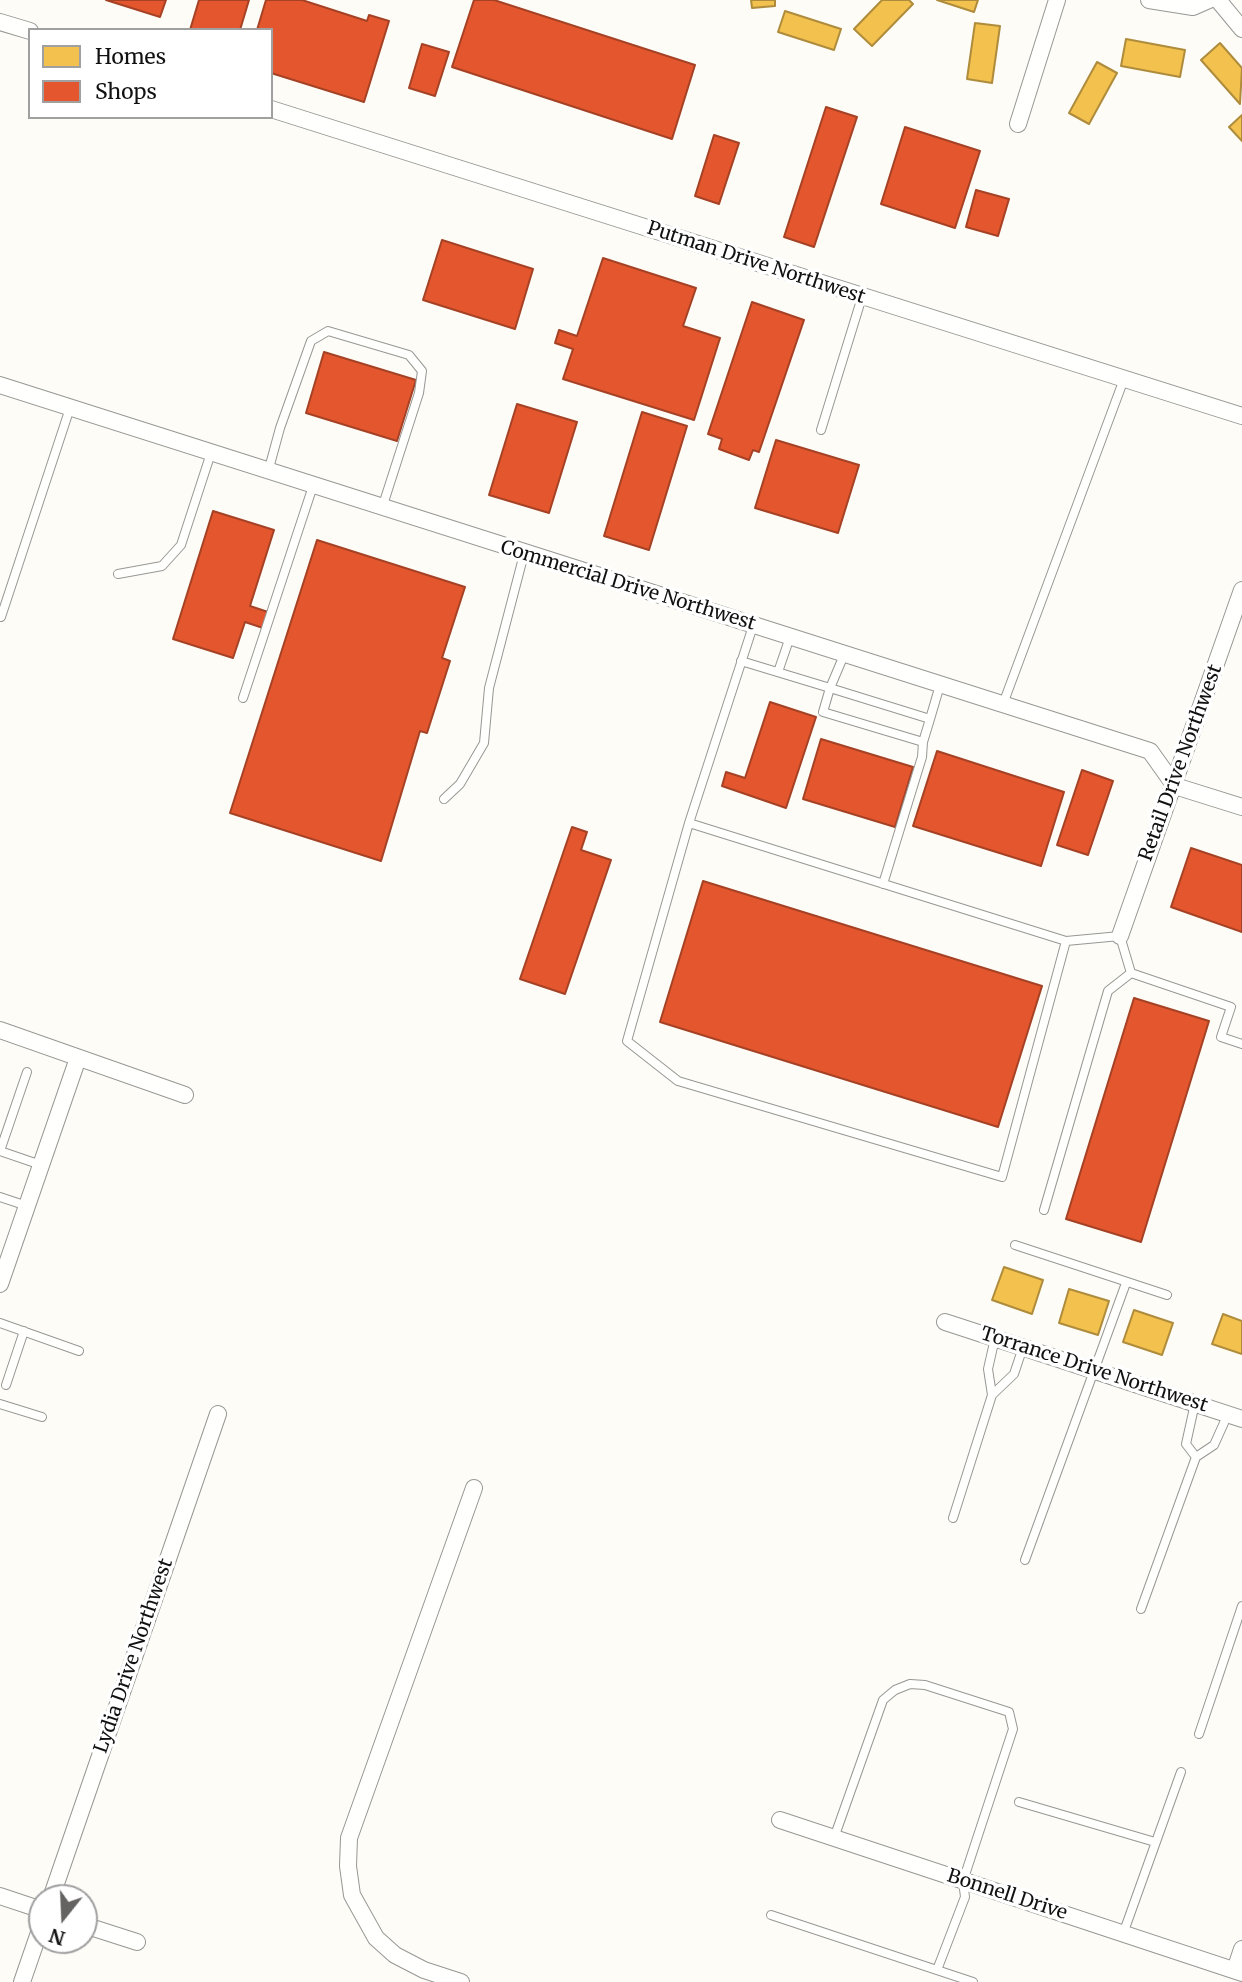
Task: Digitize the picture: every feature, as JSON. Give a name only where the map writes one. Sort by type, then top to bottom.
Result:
[{"type":"street","points":[[1018,124],[1057,0]]},
{"type":"street","points":[[1149,0],[1193,7],[1209,0]]},
{"type":"street","points":[[1218,0],[1242,29]]},
{"type":"street","points":[[0,22],[28,30]]},
{"type":"street","name":"Putman Drive Northwest","points":[[273,110],[1242,416]]},
{"type":"street","name":"Commercial Drive Northwest","points":[[0,385],[524,554],[1150,751],[1175,786]]},
{"type":"street","name":"Retail Drive Northwest","points":[[1120,936],[1153,835],[1175,786],[1242,590]]},
{"type":"street","points":[[1175,786],[1242,807]]},
{"type":"street","points":[[0,1030],[185,1095]]},
{"type":"street","points":[[1,1280],[10,1242],[27,1206],[78,1058]]},
{"type":"street","name":"Torrance Drive Northwest","points":[[945,1322],[1235,1416]]},
{"type":"street","name":"Lydia Drive Northwest","points":[[56,1884],[218,1415]]},
{"type":"street","points":[[461,1982],[424,1970],[395,1955],[376,1938],[352,1895],[348,1857],[349,1838],[474,1488]]},
{"type":"street","name":"Bonnell Drive","points":[[780,1820],[1124,1934],[1236,1975]]},
{"type":"street","points":[[0,1896],[28,1905]]},
{"type":"street","points":[[98,1929],[137,1942]]},
{"type":"street","points":[[1236,1975],[1242,1949]]},
{"type":"street","points":[[22,1982],[32,1954]]},
{"type":"lane","points":[[821,430],[862,297]]},
{"type":"lane","points":[[268,472],[280,428],[311,341],[328,331],[410,355],[422,371],[419,393],[382,508]]},
{"type":"lane","points":[[1002,705],[1124,379]]},
{"type":"lane","points":[[0,618],[70,408]]},
{"type":"lane","points":[[118,574],[162,566],[181,545],[211,453]]},
{"type":"lane","points":[[243,698],[313,486]]},
{"type":"lane","points":[[444,799],[460,784],[484,743],[489,688],[524,554]]},
{"type":"lane","points":[[753,626],[689,822],[627,1041],[678,1082],[1002,1177],[1066,942]]},
{"type":"lane","points":[[778,672],[790,637]]},
{"type":"lane","points":[[844,655],[823,712],[923,742]]},
{"type":"lane","points":[[741,661],[930,719]]},
{"type":"lane","points":[[883,884],[922,757],[923,742],[940,685]]},
{"type":"lane","points":[[689,822],[1066,942],[1120,936],[1131,973]]},
{"type":"lane","points":[[1131,973],[1231,1007],[1221,1037],[1242,1044]]},
{"type":"lane","points":[[1044,1210],[1108,991],[1131,973]]},
{"type":"lane","points":[[27,1072],[0,1151],[41,1165]]},
{"type":"lane","points":[[0,1197],[27,1206]]},
{"type":"lane","points":[[1015,1245],[1167,1295]]},
{"type":"lane","points":[[1025,1560],[1126,1283]]},
{"type":"lane","points":[[0,1323],[79,1351]]},
{"type":"lane","points":[[6,1385],[24,1331]]},
{"type":"lane","points":[[953,1518],[992,1395],[988,1369],[995,1338]]},
{"type":"lane","points":[[992,1395],[1014,1374],[1023,1347]]},
{"type":"lane","points":[[0,1404],[42,1418]]},
{"type":"lane","points":[[1195,1404],[1186,1444],[1196,1457]]},
{"type":"lane","points":[[1142,1609],[1196,1457],[1214,1445],[1235,1416]]},
{"type":"lane","points":[[1199,1734],[1242,1606]]},
{"type":"lane","points":[[834,1838],[883,1700],[895,1690],[910,1684],[925,1685],[1009,1712],[1013,1729],[964,1881],[965,1897],[937,1970]]},
{"type":"lane","points":[[1124,1934],[1181,1772]]},
{"type":"lane","points":[[1019,1802],[1155,1842]]},
{"type":"lane","points":[[771,1915],[973,1982]]},
{"type":"building: Homes","points":[[751,0],[775,0],[775,6],[752,8]]},
{"type":"building: Homes","points":[[882,0],[909,0],[913,4],[872,46],[854,29]]},
{"type":"building: Homes","points":[[937,0],[978,0],[974,12]]},
{"type":"building: Homes","points":[[785,11],[841,29],[834,50],[778,32]]},
{"type":"building: Homes","points":[[975,23],[1000,26],[992,83],[967,79]]},
{"type":"building: Homes","points":[[1126,39],[1185,50],[1180,77],[1121,66]]},
{"type":"building: Homes","points":[[1220,43],[1242,68],[1240,104],[1201,60]]},
{"type":"building: Homes","points":[[1097,62],[1117,73],[1089,124],[1069,113]]},
{"type":"building: Homes","points":[[1242,115],[1242,141],[1229,127]]},
{"type":"building: Homes","points":[[1004,1267],[1043,1280],[1032,1314],[992,1300]]},
{"type":"building: Homes","points":[[1069,1289],[1109,1301],[1098,1335],[1059,1323]]},
{"type":"building: Homes","points":[[1134,1310],[1173,1323],[1162,1355],[1123,1342]]},
{"type":"building: Homes","points":[[1223,1314],[1242,1321],[1242,1354],[1212,1344]]},
{"type":"building: Shops","points":[[106,0],[166,0],[160,17]]},
{"type":"building: Shops","points":[[199,0],[249,0],[241,28],[191,28]]},
{"type":"building: Shops","points":[[266,0],[302,0],[367,21],[369,15],[389,21],[364,102],[273,74],[273,28],[258,28]]},
{"type":"building: Shops","points":[[474,0],[494,0],[695,65],[672,139],[452,67]]},
{"type":"building: Shops","points":[[422,44],[449,52],[435,96],[409,88]]},
{"type":"building: Shops","points":[[826,107],[857,117],[814,247],[784,237]]},
{"type":"building: Shops","points":[[905,127],[980,151],[955,228],[881,204]]},
{"type":"building: Shops","points":[[714,135],[739,143],[719,204],[695,196]]},
{"type":"building: Shops","points":[[976,190],[1009,199],[998,236],[966,227]]},
{"type":"building: Shops","points":[[442,240],[533,269],[515,329],[423,300]]},
{"type":"building: Shops","points":[[603,258],[696,288],[683,326],[720,338],[694,420],[563,379],[573,349],[555,343],[559,330],[577,336]]},
{"type":"building: Shops","points":[[752,302],[804,320],[759,452],[753,450],[749,460],[719,449],[722,439],[708,434]]},
{"type":"building: Shops","points":[[324,352],[416,380],[397,441],[306,413]]},
{"type":"building: Shops","points":[[517,404],[577,422],[549,513],[489,495]]},
{"type":"building: Shops","points":[[642,412],[687,426],[649,550],[604,536]]},
{"type":"building: Shops","points":[[776,440],[859,465],[838,533],[755,508]]},
{"type":"building: Shops","points":[[213,511],[274,530],[250,606],[268,612],[263,628],[245,622],[233,658],[173,639]]},
{"type":"building: Shops","points":[[317,540],[465,587],[442,658],[450,661],[427,733],[420,731],[381,861],[230,813]]},
{"type":"building: Shops","points":[[770,702],[816,717],[786,808],[722,786],[726,772],[745,778]]},
{"type":"building: Shops","points":[[821,739],[913,767],[895,827],[803,799]]},
{"type":"building: Shops","points":[[937,751],[1064,792],[1041,866],[913,826]]},
{"type":"building: Shops","points":[[1082,770],[1113,781],[1088,855],[1057,845]]},
{"type":"building: Shops","points":[[572,827],[587,832],[581,850],[611,860],[565,994],[520,979]]},
{"type":"building: Shops","points":[[1191,848],[1242,865],[1242,932],[1171,907]]},
{"type":"building: Shops","points":[[703,881],[1042,986],[998,1127],[660,1022]]},
{"type":"building: Shops","points":[[1134,998],[1209,1021],[1141,1242],[1066,1219]]}]
